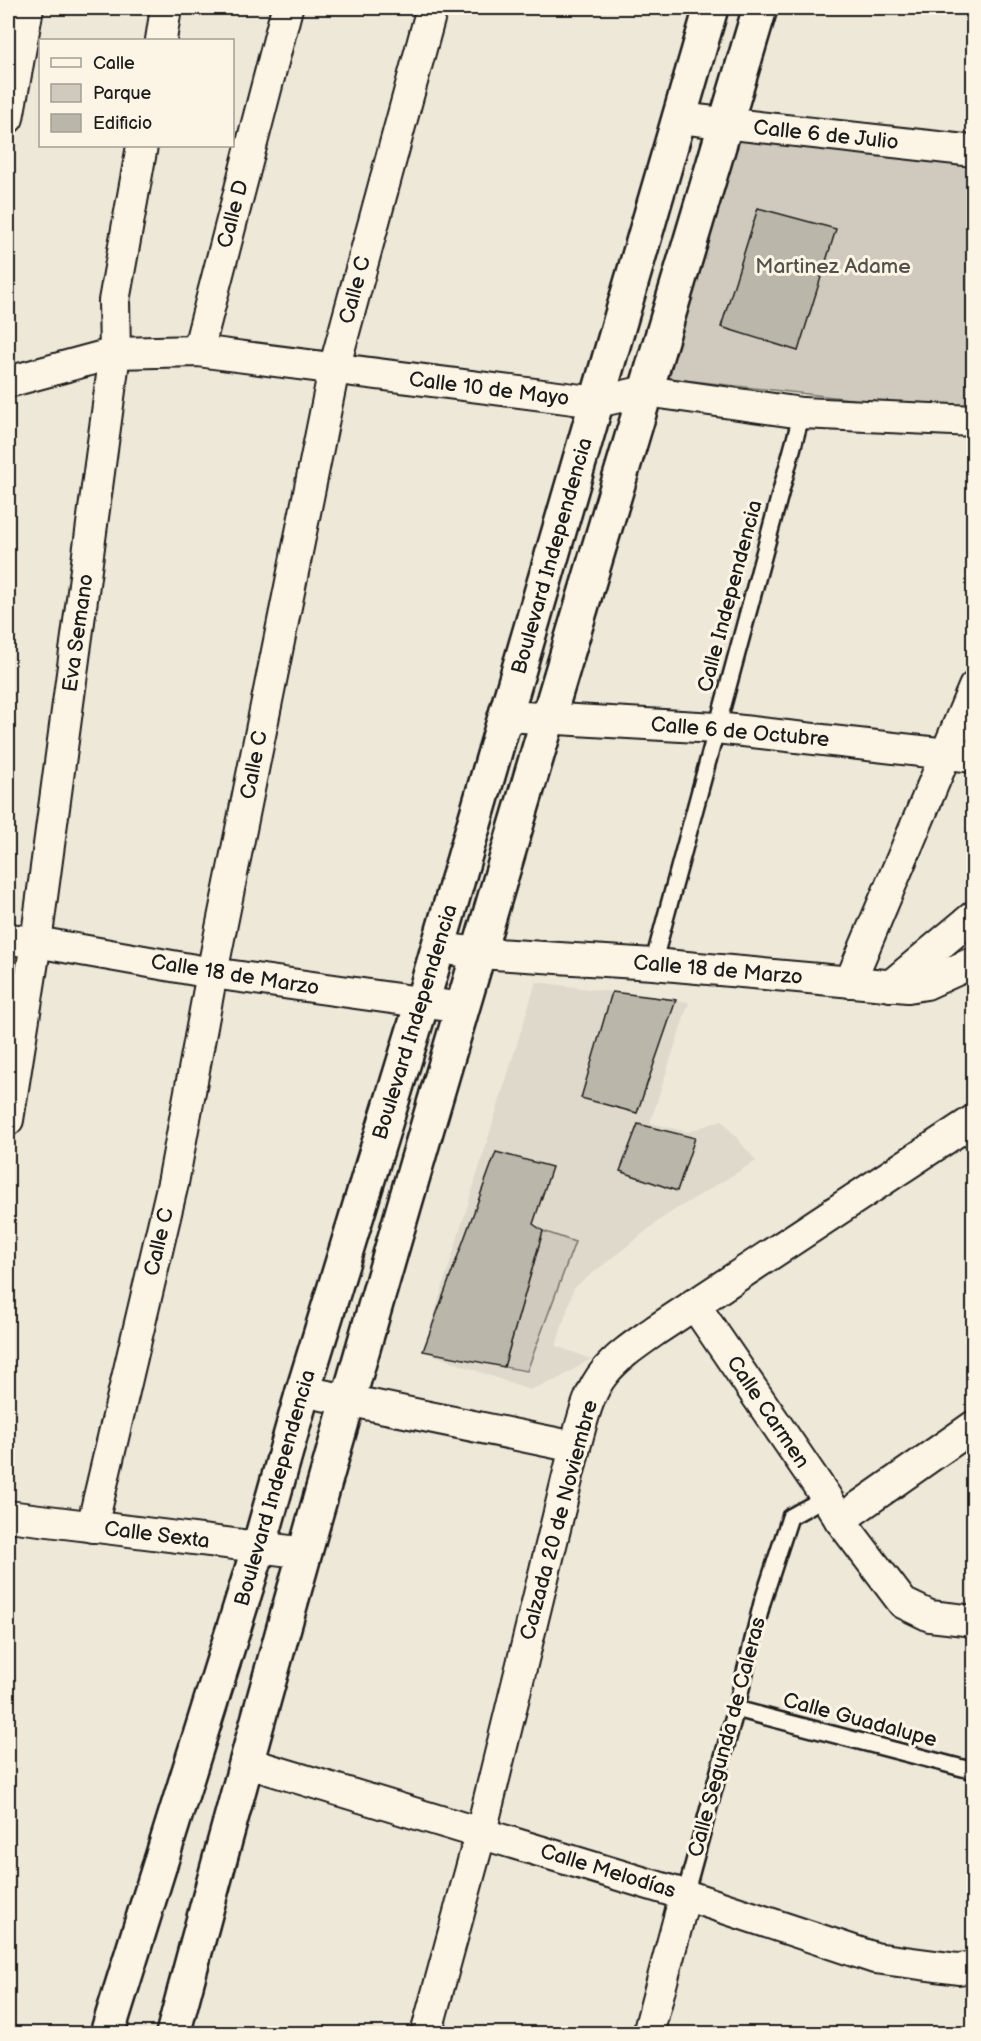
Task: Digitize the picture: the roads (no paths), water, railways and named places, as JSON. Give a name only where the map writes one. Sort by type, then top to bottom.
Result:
[{"type":"street","points":[[8,118],[28,8]]},
{"type":"street","points":[[161,39],[166,8]]},
{"type":"street","name":"Calle D","points":[[198,351],[287,8]]},
{"type":"street","name":"Calle C","points":[[92,1527],[173,1183],[212,973],[334,369],[432,8]]},
{"type":"street","name":"Boulevard Independencia","points":[[107,2034],[259,1547],[303,1391],[422,1003],[711,8]]},
{"type":"street","name":"Boulevard Independencia","points":[[173,2034],[245,1762],[348,1400],[760,8]]},
{"type":"street","name":"Calle 6 de Julio","points":[[679,118],[974,151]]},
{"type":"street","name":"Eva Semano","points":[[8,1120],[22,941],[115,353],[114,301],[142,147]]},
{"type":"street","name":"Calle 10 de Mayo","points":[[8,382],[115,353],[198,351],[597,402],[646,391],[801,413],[974,421]]},
{"type":"street","points":[[850,982],[959,755],[974,687]]},
{"type":"street","name":"Calle 6 de Octubre","points":[[505,716],[716,728],[959,755]]},
{"type":"street","points":[[890,986],[974,916]]},
{"type":"street","name":"Calle 18 de Marzo","points":[[22,941],[212,973],[463,1008]]},
{"type":"street","name":"Calle 18 de Marzo","points":[[438,948],[479,953],[653,964],[908,987],[926,984],[974,962]]},
{"type":"street","name":"Calzada 20 de Noviembre","points":[[426,2034],[481,1832],[574,1447],[592,1391],[604,1373],[620,1357],[656,1330],[974,1120]]},
{"type":"street","name":"Calle Carmen","points":[[694,1305],[833,1508],[903,1603],[930,1616],[974,1621]]},
{"type":"street","points":[[303,1391],[574,1447]]},
{"type":"street","name":"Calle Segunda de Caleras","points":[[833,1508],[974,1426]]},
{"type":"street","name":"Calle Sexta","points":[[8,1516],[306,1553]]},
{"type":"street","name":"Calle Melodías","points":[[245,1762],[685,1895],[875,1958],[958,1969],[974,1967]]},
{"type":"street","name":"Calle Segunda de Caleras","points":[[648,2034],[685,1895]]},
{"type":"lane","name":"Calle Independencia","points":[[653,964],[801,413]]},
{"type":"lane","name":"Calle Segunda de Caleras","points":[[685,1895],[736,1709],[762,1603],[790,1517],[833,1508]]},
{"type":"lane","name":"Calle Guadalupe","points":[[736,1709],[974,1771]]},
{"type":"park label","name":"Martinez Adame","points":[[833,266]]}]
